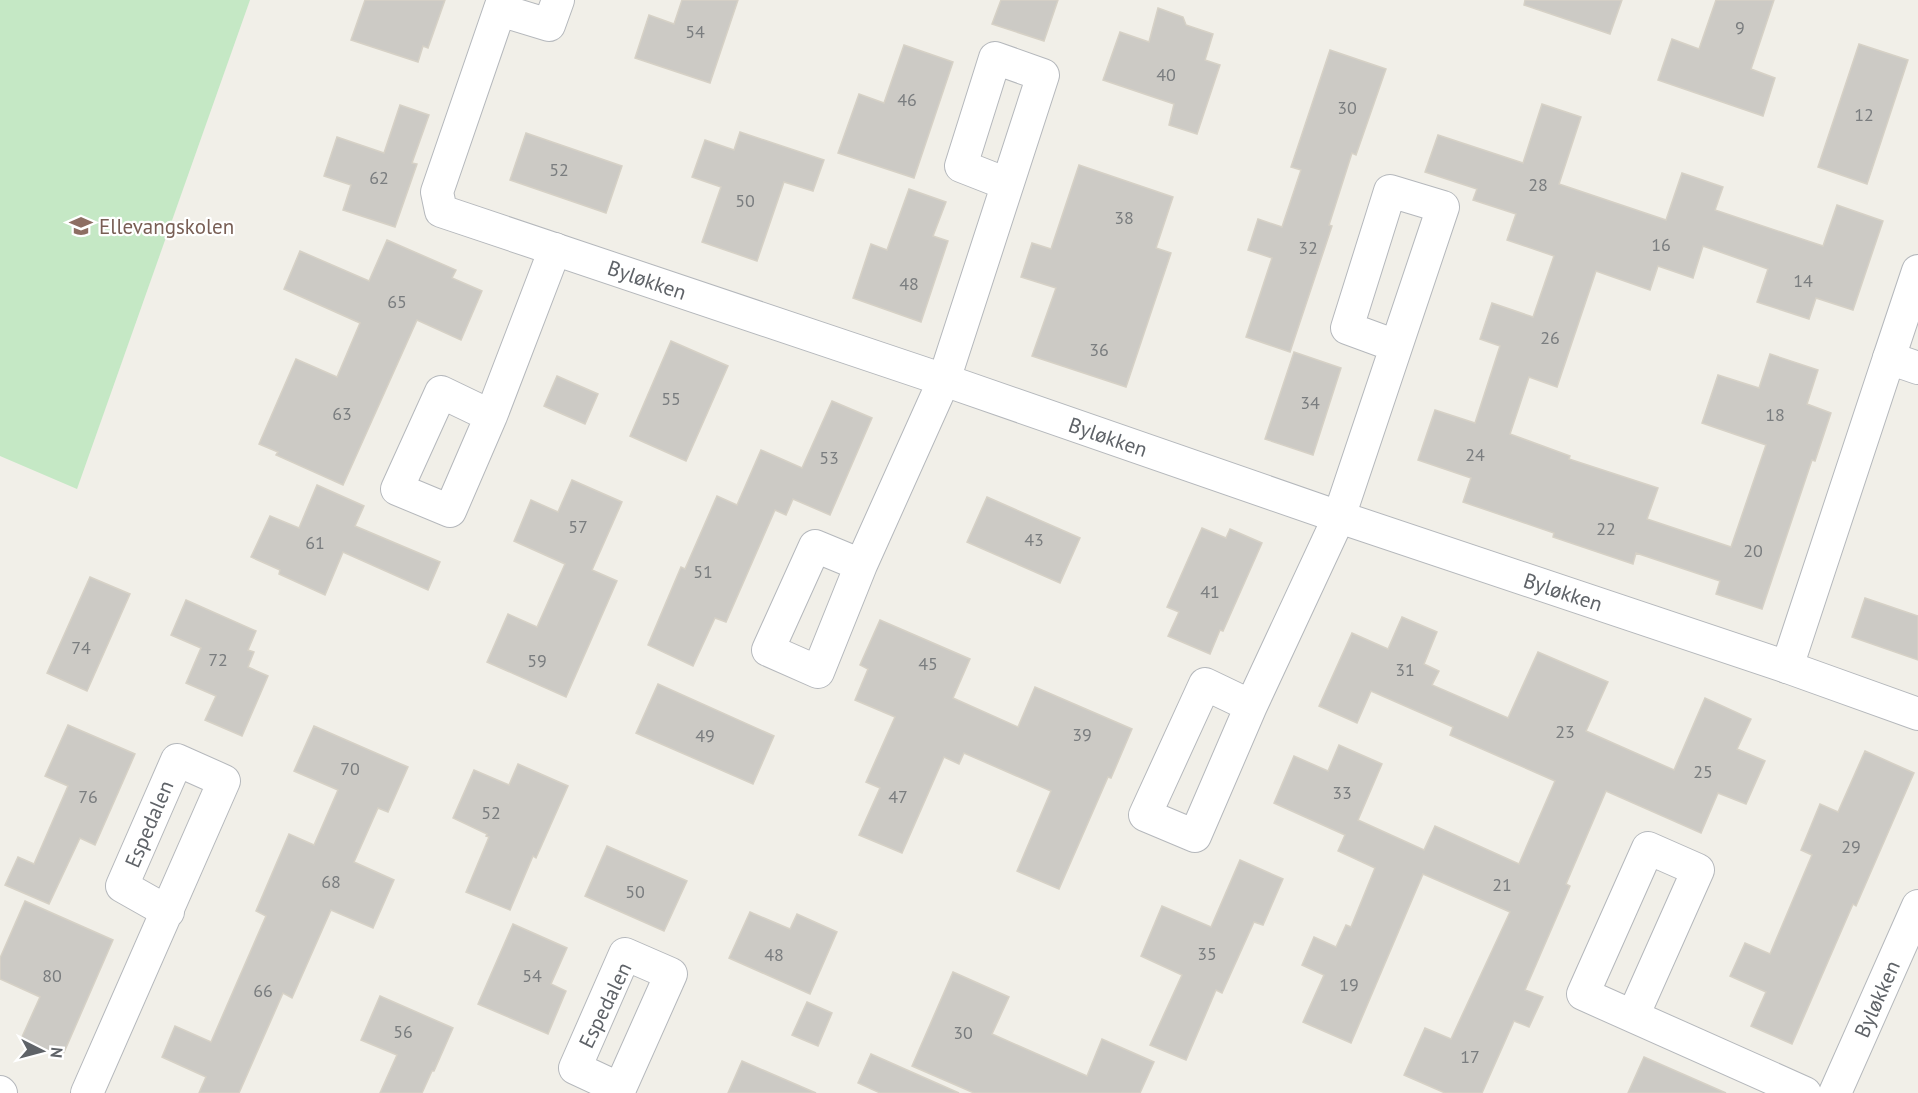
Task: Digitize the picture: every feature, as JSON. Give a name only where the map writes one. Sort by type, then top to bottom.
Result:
[{"type":"street","name":"Byløkken","points":[[558,0],[549,25],[501,5],[437,192],[441,211],[1787,667],[1918,714]]},
{"type":"street","points":[[861,566],[944,380],[1007,184]]},
{"type":"street","points":[[1251,706],[1339,517],[1443,207],[1390,191],[1347,328],[1396,346]]},
{"type":"street","points":[[491,416],[555,249]]},
{"type":"street","points":[[1787,667],[1904,363],[1918,271]]},
{"type":"street","points":[[1633,1016],[1698,870],[1648,848],[1583,994],[1805,1093]]},
{"type":"street","name":"Byløkken","points":[[1835,1093],[1918,906]]},
{"type":"street","points":[[87,1093],[168,912]]},
{"type":"green space","name":"Ellevangskolen","points":[[0,0],[250,0],[77,489],[0,456]]},
{"type":"building","points":[[365,0],[445,0],[428,48],[423,46],[418,62],[351,40]]},
{"type":"building","points":[[682,0],[738,0],[710,83],[635,58],[649,15],[674,24]]},
{"type":"building","points":[[1001,0],[1058,0],[1044,41],[992,24]]},
{"type":"building","points":[[1525,0],[1622,0],[1610,34],[1524,5]]},
{"type":"building","points":[[1716,0],[1774,0],[1751,69],[1775,78],[1763,116],[1658,80],[1672,39],[1699,49]]},
{"type":"building","points":[[1158,8],[1183,17],[1186,25],[1213,34],[1205,60],[1220,65],[1197,134],[1169,125],[1174,104],[1103,80],[1120,32],[1149,42]]},
{"type":"building","points":[[1859,44],[1908,60],[1867,184],[1818,167]]},
{"type":"building","points":[[904,45],[953,62],[914,178],[838,153],[859,94],[884,103]]},
{"type":"building","points":[[1330,50],[1386,69],[1356,155],[1352,153],[1329,225],[1332,226],[1290,352],[1246,337],[1272,258],[1248,250],[1258,219],[1282,227],[1301,170],[1291,167]]},
{"type":"building","points":[[1542,104],[1581,117],[1559,184],[1666,220],[1682,173],[1723,187],[1715,210],[1823,246],[1837,205],[1883,221],[1853,310],[1816,298],[1809,319],[1757,302],[1768,269],[1703,246],[1693,278],[1658,266],[1650,290],[1596,271],[1557,387],[1529,377],[1510,434],[1570,456],[1569,459],[1658,488],[1647,519],[1731,547],[1766,445],[1702,423],[1718,375],[1759,388],[1770,354],[1818,370],[1807,404],[1831,413],[1815,461],[1812,460],[1762,609],[1716,594],[1720,581],[1636,553],[1633,564],[1553,537],[1554,533],[1463,502],[1471,478],[1418,460],[1435,410],[1475,423],[1500,346],[1480,339],[1492,303],[1533,317],[1554,256],[1507,240],[1516,214],[1473,200],[1477,189],[1425,172],[1438,135],[1523,163]]},
{"type":"building","points":[[400,105],[429,115],[412,163],[417,164],[395,227],[343,210],[351,185],[324,176],[337,137],[384,153]]},
{"type":"building","points":[[740,132],[824,160],[813,191],[784,182],[757,261],[702,242],[721,187],[692,177],[705,140],[734,150]]},
{"type":"building","points":[[526,133],[622,166],[606,213],[510,180]]},
{"type":"building","points":[[1079,165],[1173,197],[1156,248],[1171,253],[1126,387],[1032,356],[1056,288],[1021,277],[1032,243],[1051,249]]},
{"type":"building","points":[[909,189],[946,202],[933,236],[948,241],[921,322],[853,298],[871,244],[887,250]]},
{"type":"building","points":[[387,240],[456,270],[452,278],[482,291],[461,340],[417,320],[343,485],[276,455],[278,452],[259,444],[296,359],[337,377],[360,323],[284,289],[300,251],[369,281]]},
{"type":"building","points":[[671,341],[728,366],[686,461],[630,436]]},
{"type":"building","points":[[1294,352],[1341,368],[1313,455],[1265,439]]},
{"type":"building","points":[[557,376],[598,394],[585,424],[544,406]]},
{"type":"building","points":[[832,401],[872,418],[830,515],[793,499],[786,515],[775,510],[726,622],[715,618],[693,666],[648,645],[681,567],[685,569],[717,496],[737,505],[761,450],[802,468]]},
{"type":"building","points":[[572,480],[622,502],[592,570],[617,581],[566,697],[487,662],[508,614],[537,627],[565,564],[514,541],[531,500],[558,512]]},
{"type":"building","points":[[317,485],[364,506],[355,526],[440,562],[428,590],[343,552],[325,595],[279,574],[280,570],[251,557],[270,516],[299,528]]},
{"type":"building","points":[[987,497],[1080,538],[1060,583],[967,542]]},
{"type":"building","points":[[1202,528],[1226,538],[1230,529],[1262,543],[1223,631],[1220,630],[1210,654],[1168,636],[1179,612],[1167,607]]},
{"type":"building","points":[[90,577],[130,594],[87,691],[47,673]]},
{"type":"building","points":[[1865,598],[1918,616],[1918,660],[1852,637]]},
{"type":"building","points":[[186,600],[256,631],[248,650],[254,652],[248,667],[268,676],[242,736],[205,720],[216,696],[186,683],[201,648],[171,635]]},
{"type":"building","points":[[1402,617],[1437,632],[1424,664],[1439,671],[1432,685],[1508,718],[1538,652],[1608,682],[1586,731],[1674,770],[1705,698],[1751,719],[1737,749],[1765,761],[1746,804],[1718,793],[1701,833],[1606,791],[1566,884],[1570,886],[1525,990],[1543,997],[1529,1027],[1514,1021],[1482,1093],[1445,1093],[1404,1075],[1425,1028],[1451,1039],[1510,912],[1423,874],[1351,1043],[1303,1022],[1324,975],[1302,965],[1314,937],[1336,947],[1346,925],[1351,927],[1375,868],[1338,851],[1345,835],[1274,803],[1294,756],[1328,771],[1339,745],[1382,764],[1358,820],[1424,850],[1435,826],[1519,864],[1555,781],[1450,735],[1453,727],[1371,691],[1357,723],[1319,706],[1352,633],[1388,649]]},
{"type":"building","points":[[880,620],[970,659],[953,698],[1018,727],[1035,687],[1132,729],[1111,778],[1108,777],[1059,889],[1017,871],[1051,791],[964,753],[959,764],[944,757],[902,853],[859,835],[880,788],[866,782],[895,717],[855,700],[868,669],[860,665]]},
{"type":"building","points":[[658,684],[774,736],[753,784],[636,733]]},
{"type":"building","points":[[68,725],[135,754],[95,845],[80,838],[49,904],[5,885],[18,857],[34,864],[68,786],[45,776]]},
{"type":"building","points":[[314,726],[408,767],[388,812],[378,808],[354,862],[394,880],[373,928],[331,910],[292,998],[283,993],[239,1093],[199,1093],[206,1077],[162,1057],[175,1026],[211,1042],[266,916],[256,911],[289,834],[314,845],[338,790],[294,771]]},
{"type":"building","points":[[1865,751],[1914,773],[1856,906],[1853,904],[1792,1044],[1751,1026],[1766,992],[1730,976],[1745,943],[1770,954],[1812,855],[1801,850],[1820,804],[1838,812]]},
{"type":"building","points":[[518,764],[568,786],[536,858],[533,856],[510,910],[466,892],[489,837],[453,818],[474,770],[509,785]]},
{"type":"building","points":[[607,846],[687,881],[664,931],[585,896]]},
{"type":"building","points":[[1240,860],[1283,879],[1263,925],[1254,922],[1222,993],[1216,990],[1186,1060],[1150,1045],[1182,975],[1141,956],[1162,906],[1211,927]]},
{"type":"building","points":[[25,901],[113,940],[62,1057],[21,1039],[40,997],[0,979],[0,958]]},
{"type":"building","points":[[750,912],[790,929],[797,914],[837,932],[810,994],[729,958]]},
{"type":"building","points":[[513,924],[567,948],[551,984],[566,991],[548,1034],[478,1004]]},
{"type":"building","points":[[953,972],[1009,997],[992,1034],[1087,1076],[1102,1039],[1154,1062],[1140,1093],[974,1093],[912,1066]]},
{"type":"building","points":[[380,996],[453,1028],[422,1093],[380,1093],[397,1055],[361,1040]]},
{"type":"building","points":[[807,1002],[832,1013],[818,1046],[792,1035]]},
{"type":"building","points":[[871,1054],[959,1093],[880,1093],[858,1083]]},
{"type":"building","points":[[1644,1057],[1726,1093],[1628,1093]]},
{"type":"building","points":[[742,1061],[816,1093],[728,1093]]},
{"type":"place","name":"Ellevangskolen","points":[[81,226]]}]
